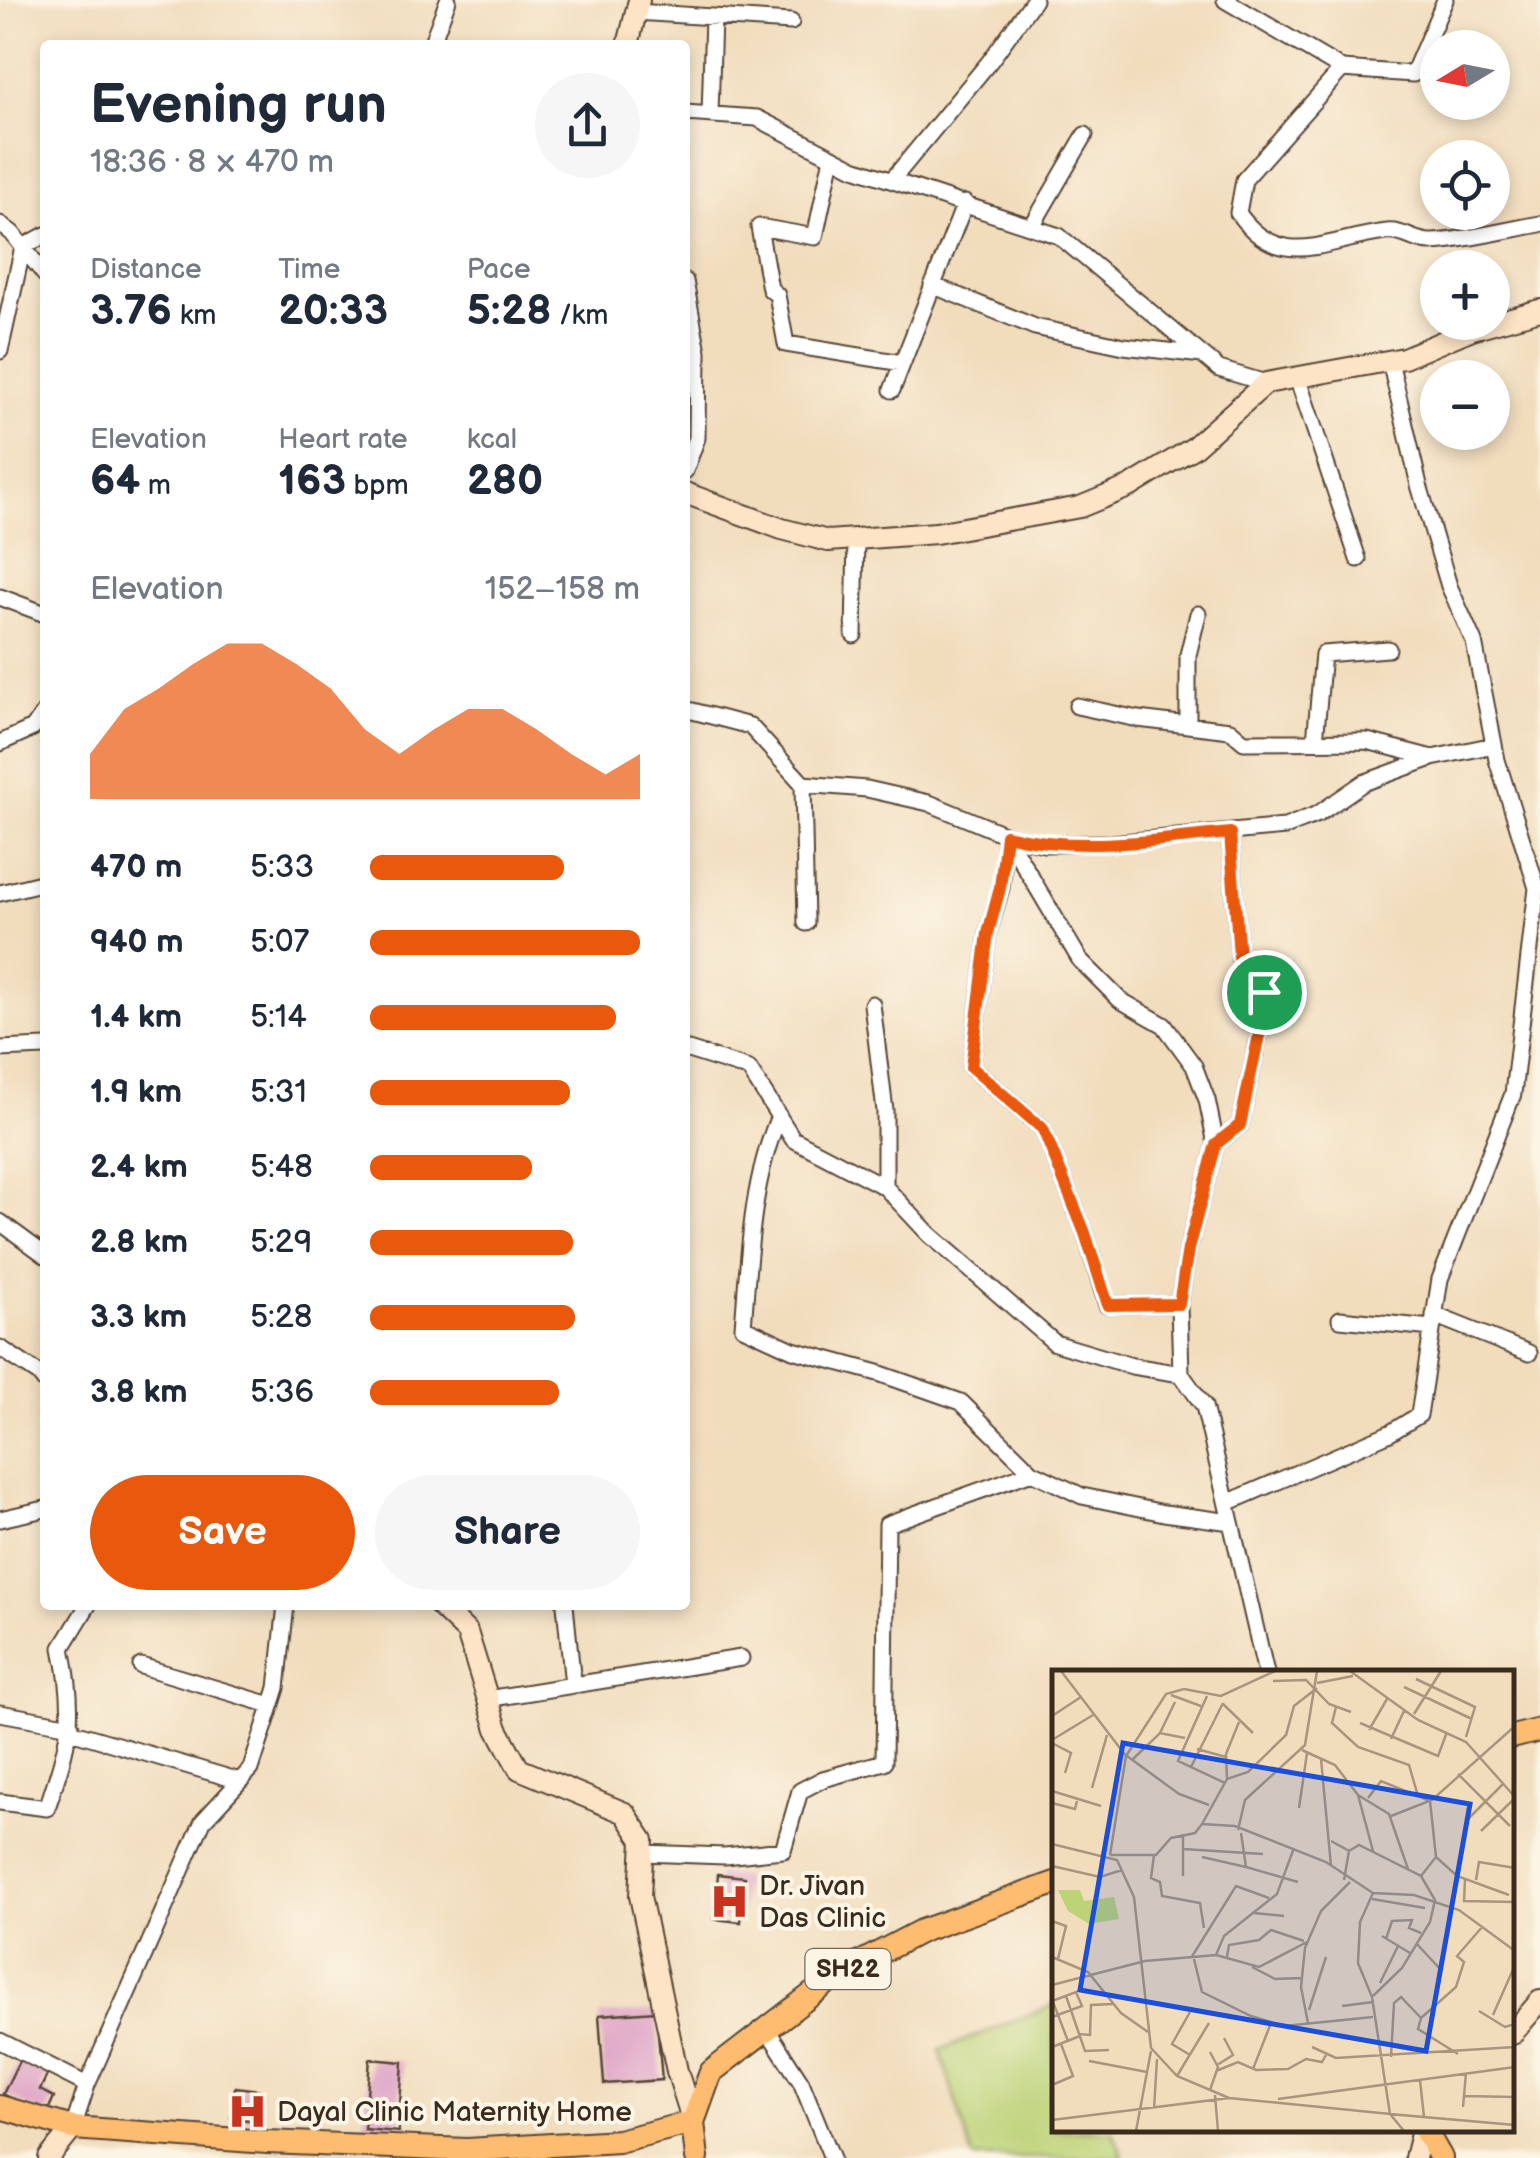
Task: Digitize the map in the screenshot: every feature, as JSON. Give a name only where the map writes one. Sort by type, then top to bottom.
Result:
[{"type":"main road","points":[[1515,1736],[1540,1730]]},
{"type":"main road","name":"SH22","points":[[693,2122],[712,2072],[837,1975],[904,1940],[1052,1884]]},
{"type":"main road","points":[[0,2107],[73,2128],[267,2142],[468,2150],[618,2141],[693,2122],[697,2158]]},
{"type":"main road","points":[[1425,2133],[1440,2158]]},
{"type":"street","points":[[433,40],[448,0]]},
{"type":"street","points":[[892,180],[990,61],[1034,0]]},
{"type":"street","points":[[1225,0],[1342,69],[1414,74],[1445,0]]},
{"type":"street","points":[[629,40],[637,6],[713,17],[791,22]]},
{"type":"street","points":[[710,114],[713,17]]},
{"type":"street","points":[[1342,69],[1244,180],[1238,213],[1253,234],[1282,248],[1314,247],[1392,230],[1426,243],[1540,224]]},
{"type":"street","points":[[690,113],[757,118],[854,168],[1060,236],[1218,369],[1266,383],[1404,358],[1472,330],[1540,310]]},
{"type":"street","points":[[1032,226],[1085,135]]},
{"type":"street","points":[[832,156],[815,237],[759,227],[770,290],[777,295],[786,344],[902,363]]},
{"type":"street","points":[[892,390],[965,203]]},
{"type":"street","points":[[0,224],[40,269]]},
{"type":"street","points":[[0,350],[23,247],[40,238]]},
{"type":"street","points":[[932,285],[1035,327],[1124,346],[1203,356]]},
{"type":"street","points":[[690,308],[698,352],[697,438],[690,457]]},
{"type":"street","points":[[1227,1503],[1390,1433],[1419,1416],[1440,1279],[1513,1094],[1535,966],[1538,888],[1494,744],[1474,642],[1444,570],[1419,485],[1390,361]]},
{"type":"street","points":[[1297,378],[1358,559]]},
{"type":"street","points":[[690,495],[828,540],[936,533],[1080,507],[1131,486],[1192,448],[1266,383]]},
{"type":"street","points":[[854,636],[856,538]]},
{"type":"street","points":[[0,597],[40,612]]},
{"type":"street","points":[[1188,725],[1188,655],[1198,614]]},
{"type":"street","points":[[1315,741],[1324,654],[1388,649]]},
{"type":"street","points":[[1078,706],[1138,719],[1230,730],[1244,742],[1366,741],[1432,758]]},
{"type":"street","points":[[690,710],[750,726],[802,784],[806,923]]},
{"type":"street","points":[[0,744],[33,728],[40,718]]},
{"type":"street","points":[[802,784],[867,789],[929,803],[1006,835],[1044,844],[1111,844],[1284,827],[1318,814],[1363,783],[1432,758],[1494,744]]},
{"type":"street","points":[[1216,1144],[1240,1125],[1263,1016],[1265,958],[1239,956],[1230,833]]},
{"type":"street","points":[[1006,835],[1080,960],[1120,1000],[1164,1025],[1194,1066],[1207,1100],[1216,1144],[1188,1249],[1179,1304],[1181,1374],[1204,1406],[1265,1670]]},
{"type":"street","points":[[1006,835],[1000,888],[988,933],[971,1067],[1043,1129],[1085,1233],[1108,1305],[1179,1304]]},
{"type":"street","points":[[0,893],[40,883]]},
{"type":"street","points":[[872,1004],[885,1111],[885,1187]]},
{"type":"street","points":[[0,1048],[40,1047]]},
{"type":"street","points":[[690,1051],[750,1070],[793,1139],[885,1187],[929,1234],[1056,1344],[1132,1366],[1181,1374]]},
{"type":"street","points":[[779,1116],[764,1151],[751,1225],[743,1327],[792,1350],[878,1373],[962,1402],[1032,1472],[1082,1496],[1164,1514],[1231,1522]]},
{"type":"street","points":[[0,1222],[40,1250]]},
{"type":"street","points":[[1340,1319],[1433,1322],[1530,1353]]},
{"type":"street","points":[[0,1348],[40,1375]]},
{"type":"street","points":[[642,1853],[725,1856],[783,1850],[800,1791],[823,1779],[884,1762],[887,1524],[1032,1472]]},
{"type":"street","points":[[0,1518],[40,1510]]},
{"type":"street","points":[[0,1802],[46,1808],[71,1728],[70,1682],[62,1648],[85,1610]]},
{"type":"street","points":[[49,2158],[73,2128],[203,1821],[251,1769],[272,1705],[285,1610]]},
{"type":"street","points":[[444,1610],[467,1632],[496,1728],[519,1769],[624,1813],[643,1840],[640,1896],[677,2071],[693,2122]]},
{"type":"street","points":[[566,1610],[574,1684]]},
{"type":"street","points":[[488,1699],[742,1658]]},
{"type":"street","points":[[141,1666],[272,1705]]},
{"type":"street","points":[[0,1713],[71,1728],[240,1781]]},
{"type":"street","points":[[1515,2030],[1540,2001]]},
{"type":"street","points":[[768,2032],[801,2082],[832,2158]]},
{"type":"street","points":[[0,2041],[88,2085]]},
{"type":"street","points":[[1415,2158],[1422,2133]]},
{"type":"green space","points":[[1052,2006],[1052,2133],[1114,2133],[1123,2158],[973,2158],[940,2050]]},
{"type":"building","points":[[718,1874],[745,1877],[741,1922],[714,1919]]},
{"type":"building","points":[[656,2011],[662,2080],[604,2084],[599,2015]]},
{"type":"building","points":[[20,2059],[48,2073],[40,2090],[54,2097],[46,2115],[3,2094]]},
{"type":"building","points":[[370,2059],[403,2062],[398,2132],[364,2129]]},
{"type":"building","points":[[235,2087],[260,2090],[256,2121],[231,2118]]},
{"type":"place","name":"Dr. Jivan Das Clinic","points":[[729,1902]]},
{"type":"place","name":"Dayal Clinic Maternity Home","points":[[247,2112]]},
{"type":"route","points":[[1230,833],[1239,956],[1265,958],[1264,992],[1263,1016],[1240,1125],[1216,1144],[1188,1249],[1179,1304],[1108,1305],[1085,1233],[1043,1129],[971,1067],[988,933],[1000,888],[1006,835],[1044,844],[1111,844],[1230,833]]}]
